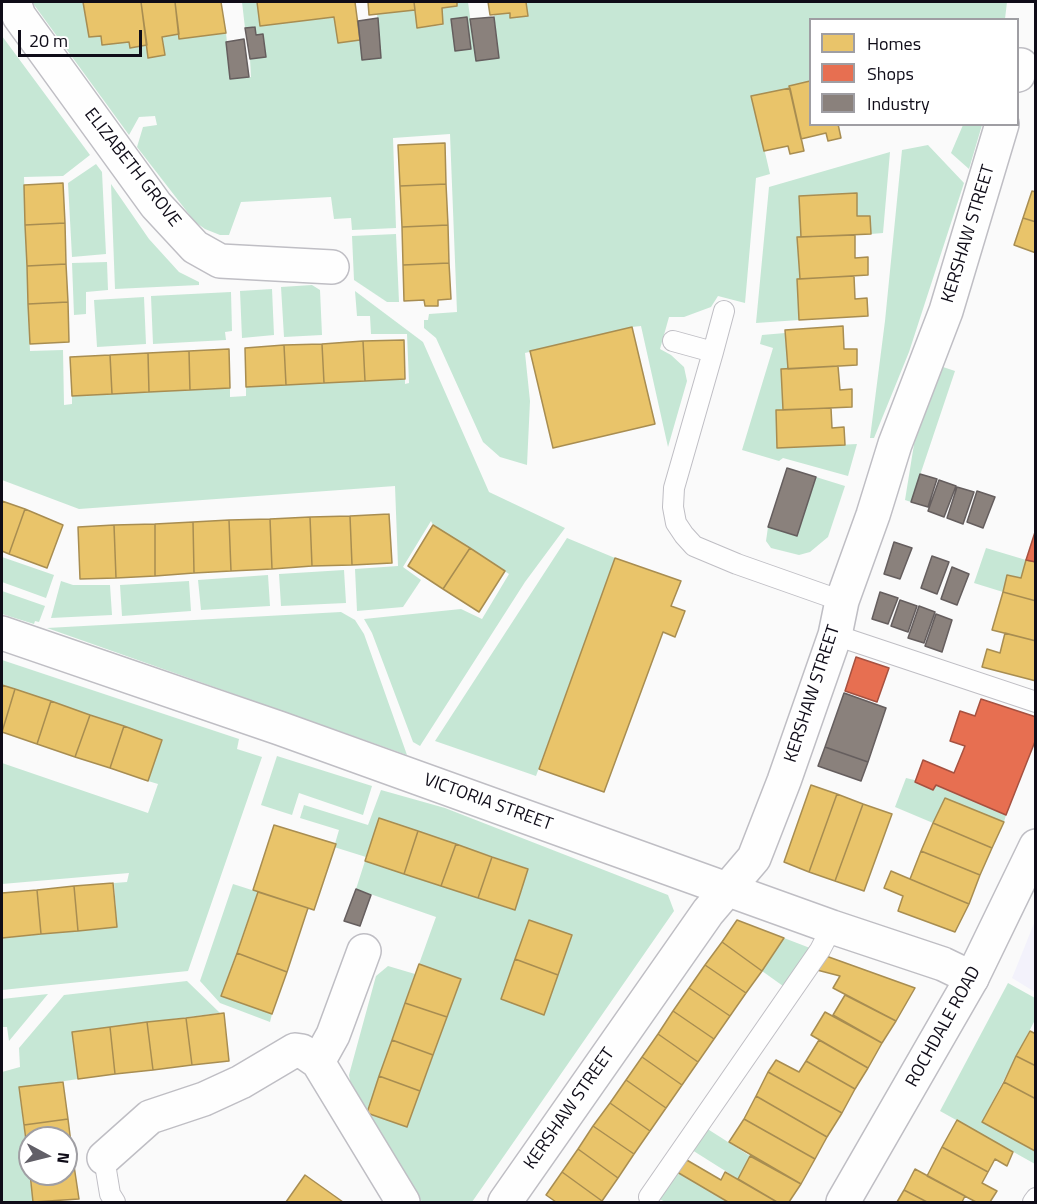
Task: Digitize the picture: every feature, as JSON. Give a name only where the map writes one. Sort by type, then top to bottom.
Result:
[{"type":"street","name":"ELIZABETH GROVE","points":[[14,2],[19,16],[156,205],[195,247],[220,261],[332,267]]},
{"type":"street","name":"KERSHAW STREET","points":[[505,1203],[708,912],[753,858],[784,781],[836,634],[842,601],[895,444],[946,311],[1001,126]]},
{"type":"street","name":"VICTORIA STREET","points":[[2,633],[279,728],[728,890],[950,967],[972,978]]},
{"type":"street","name":"ROCHDALE ROAD","points":[[843,1203],[972,978],[1035,846]]},
{"type":"street","points":[[318,1062],[333,1035],[364,951]]},
{"type":"street","points":[[104,1158],[150,1117],[204,1099],[241,1082],[295,1050],[302,1051],[318,1062],[403,1203]]},
{"type":"lane","points":[[724,311],[674,488],[673,507],[676,523],[694,546],[762,574],[842,601]]},
{"type":"lane","points":[[673,341],[713,352]]},
{"type":"lane","points":[[836,634],[1035,702]]},
{"type":"lane","points":[[649,1197],[820,950],[832,927]]},
{"type":"lane","points":[[104,1158],[110,1194],[115,1203]]},
{"type":"lane","points":[[1033,1203],[1035,1198]]},
{"type":"shaded area","points":[[1035,921],[1035,992],[1012,978]]},
{"type":"green space","points":[[32,2],[83,2],[89,37],[101,36],[102,44],[129,42],[131,48],[147,45],[148,58],[165,55],[162,37],[179,34],[180,39],[226,33],[231,79],[251,77],[250,59],[266,56],[263,35],[256,35],[255,27],[245,28],[242,2],[257,2],[260,26],[334,17],[338,42],[360,40],[362,60],[381,57],[377,14],[415,10],[417,28],[443,25],[442,8],[457,6],[457,2],[468,2],[476,61],[499,58],[494,14],[510,13],[510,17],[528,16],[526,2],[1007,2],[1005,18],[809,18],[809,81],[752,96],[770,174],[756,178],[745,303],[718,296],[711,307],[684,317],[669,317],[660,349],[684,367],[687,381],[668,447],[641,326],[525,353],[530,401],[527,465],[500,457],[483,442],[436,338],[424,328],[424,320],[428,320],[429,314],[457,312],[450,134],[393,138],[396,228],[352,230],[351,218],[334,219],[331,197],[241,202],[229,235],[220,235],[195,222],[137,147],[143,127],[157,125],[155,116],[139,117],[129,135]],"holes":[[[467,17],[471,48],[455,51],[451,19]]]},
{"type":"green space","points":[[2,36],[90,155],[63,176],[24,177],[30,351],[63,350],[64,405],[72,404],[72,396],[230,388],[230,397],[246,396],[246,387],[405,379],[405,384],[409,383],[407,334],[371,334],[370,316],[357,316],[355,291],[423,342],[489,492],[565,528],[525,582],[420,746],[413,742],[372,633],[364,619],[461,609],[482,619],[509,574],[433,525],[431,521],[403,567],[421,580],[403,607],[357,611],[355,569],[398,566],[395,486],[79,509],[2,480]]},
{"type":"green space","points":[[963,126],[982,126],[969,169],[951,153]]},
{"type":"green space","points":[[928,145],[964,183],[909,352],[874,438],[870,438],[885,321],[902,150]]},
{"type":"green space","points":[[890,152],[883,233],[871,234],[870,216],[857,216],[857,193],[799,196],[801,237],[797,238],[800,279],[797,279],[799,320],[756,323],[769,187]]},
{"type":"green space","points":[[96,164],[102,172],[106,254],[72,257],[68,183]]},
{"type":"green space","points":[[111,184],[149,239],[179,272],[199,282],[199,285],[115,289]]},
{"type":"green space","points":[[396,234],[399,302],[387,302],[354,280],[352,236]]},
{"type":"green space","points":[[107,262],[108,290],[86,292],[86,314],[74,315],[72,263]]},
{"type":"green space","points":[[312,285],[320,290],[322,335],[284,337],[281,287]]},
{"type":"green space","points":[[272,289],[274,335],[242,338],[240,291]]},
{"type":"green space","points":[[231,292],[232,331],[225,332],[226,340],[153,344],[151,296]]},
{"type":"green space","points":[[144,297],[146,344],[97,347],[94,300]]},
{"type":"green space","points":[[785,333],[788,369],[781,369],[783,410],[776,411],[777,448],[857,444],[848,476],[783,458],[779,461],[742,450],[773,348],[760,344],[762,335]]},
{"type":"green space","points":[[940,366],[955,371],[911,502],[905,500],[916,432]]},
{"type":"green space","points":[[816,477],[845,486],[828,537],[810,552],[799,555],[771,548],[766,541],[768,527],[797,536]]},
{"type":"green space","points":[[567,538],[615,558],[536,776],[435,741]]},
{"type":"green space","points":[[986,548],[1026,560],[1021,578],[1007,575],[1003,592],[974,583]]},
{"type":"green space","points":[[2,557],[54,575],[46,598],[2,582]]},
{"type":"green space","points":[[344,570],[346,603],[281,606],[279,574]]},
{"type":"green space","points":[[268,575],[270,606],[201,610],[198,580]]},
{"type":"green space","points":[[61,581],[73,585],[110,585],[112,615],[51,618]]},
{"type":"green space","points":[[189,581],[191,611],[122,616],[120,585]]},
{"type":"green space","points":[[2,591],[45,606],[39,622],[35,621],[34,624],[2,614]]},
{"type":"green space","points":[[341,612],[355,620],[364,634],[407,755],[47,628]]},
{"type":"green space","points":[[2,660],[239,739],[237,749],[262,757],[188,971],[2,990],[2,938],[117,927],[114,883],[127,882],[129,873],[2,884],[2,763],[148,813],[158,784],[148,781],[162,740],[2,685]]},
{"type":"green space","points":[[277,756],[372,786],[363,815],[299,793],[292,815],[261,805]]},
{"type":"green space","points":[[906,778],[936,785],[1006,815],[1004,822],[945,798],[933,823],[895,807]]},
{"type":"green space","points":[[381,790],[445,808],[668,895],[674,911],[472,1202],[422,1202],[369,1120],[371,1114],[407,1127],[461,979],[419,964],[436,917],[356,889],[365,861],[514,910],[528,869],[380,818],[366,857],[334,847],[339,830],[300,818],[304,805],[368,825]],"holes":[[[529,920],[572,935],[544,1015],[501,999]]]},
{"type":"green space","points":[[233,884],[258,892],[221,996],[272,1014],[270,1022],[220,1003],[200,981]]},
{"type":"green space","points":[[784,938],[810,948],[783,986],[762,971]]},
{"type":"green space","points":[[388,966],[415,974],[368,1109],[364,1109],[351,1087],[349,1075],[376,976]]},
{"type":"green space","points":[[187,981],[220,1013],[72,1032],[78,1079],[19,1088],[24,1126],[18,1126],[18,1186],[31,1186],[33,1202],[3,1202],[2,1072],[20,1067],[19,1048],[64,995]]},
{"type":"green space","points":[[1008,983],[1035,998],[1035,1020],[982,1122],[1034,1151],[1035,1149],[1035,1164],[940,1111]]},
{"type":"green space","points":[[48,994],[9,1041],[7,1027],[2,1027],[2,999]]},
{"type":"green space","points":[[706,1128],[750,1156],[738,1179],[692,1150]]},
{"type":"green space","points":[[677,1172],[724,1200],[723,1202],[666,1202],[659,1199]]},
{"type":"building: Homes","points":[[83,2],[141,2],[147,45],[130,48],[129,42],[102,45],[101,36],[89,37]]},
{"type":"building: Homes","points":[[141,2],[175,2],[179,34],[162,37],[165,55],[148,58]]},
{"type":"building: Homes","points":[[175,2],[221,2],[226,33],[179,39]]},
{"type":"building: Homes","points":[[257,2],[355,2],[360,40],[338,43],[334,17],[260,26]]},
{"type":"building: Homes","points":[[368,2],[414,2],[415,10],[369,15]]},
{"type":"building: Homes","points":[[414,2],[457,2],[457,6],[442,8],[443,24],[417,28]]},
{"type":"building: Homes","points":[[488,2],[526,2],[528,16],[510,18],[510,13],[490,15]]},
{"type":"building: Homes","points":[[809,81],[809,126],[838,126],[841,138],[828,141],[826,133],[801,139],[789,86]]},
{"type":"building: Homes","points":[[790,88],[804,151],[790,154],[788,146],[764,151],[751,96]]},
{"type":"building: Homes","points":[[445,143],[446,184],[400,186],[398,145]]},
{"type":"building: Homes","points":[[63,183],[65,223],[25,225],[24,185]]},
{"type":"building: Homes","points":[[446,184],[448,225],[402,227],[400,186]]},
{"type":"building: Homes","points":[[1032,191],[1036,192],[1036,222],[1023,218]]},
{"type":"building: Homes","points":[[857,193],[857,216],[870,216],[871,234],[801,237],[799,196]]},
{"type":"building: Homes","points":[[1023,218],[1036,222],[1036,253],[1014,245]]},
{"type":"building: Homes","points":[[65,223],[66,264],[27,266],[25,225]]},
{"type":"building: Homes","points":[[448,225],[449,263],[403,265],[402,227]]},
{"type":"building: Homes","points":[[855,235],[855,258],[868,257],[868,275],[800,279],[797,237]]},
{"type":"building: Homes","points":[[449,263],[451,299],[438,300],[438,306],[425,306],[424,300],[404,301],[403,265]]},
{"type":"building: Homes","points":[[66,264],[68,302],[28,304],[27,266]]},
{"type":"building: Homes","points":[[854,276],[855,299],[867,298],[868,316],[799,320],[797,279]]},
{"type":"building: Homes","points":[[68,302],[69,342],[30,344],[28,304]]},
{"type":"building: Homes","points":[[843,326],[844,349],[857,349],[857,365],[788,369],[785,330]]},
{"type":"building: Homes","points":[[632,327],[655,424],[553,448],[530,351]]},
{"type":"building: Homes","points":[[404,340],[405,379],[365,381],[363,341]]},
{"type":"building: Homes","points":[[363,341],[365,381],[324,383],[322,344]]},
{"type":"building: Homes","points":[[322,344],[324,383],[286,385],[284,345]]},
{"type":"building: Homes","points":[[284,345],[286,385],[246,387],[245,348]]},
{"type":"building: Homes","points":[[229,349],[230,388],[190,390],[189,351]]},
{"type":"building: Homes","points":[[189,351],[190,390],[149,392],[148,353]]},
{"type":"building: Homes","points":[[148,353],[149,392],[112,394],[110,355]]},
{"type":"building: Homes","points":[[110,355],[112,394],[72,396],[70,357]]},
{"type":"building: Homes","points":[[838,366],[840,390],[852,389],[852,407],[783,410],[781,369]]},
{"type":"building: Homes","points":[[831,408],[832,428],[844,427],[845,445],[777,448],[776,410]]},
{"type":"building: Homes","points":[[2,501],[25,509],[9,554],[2,551]]},
{"type":"building: Homes","points":[[25,509],[63,525],[47,568],[9,554]]},
{"type":"building: Homes","points":[[389,514],[392,563],[352,565],[350,516]]},
{"type":"building: Homes","points":[[350,516],[352,565],[312,566],[310,517]]},
{"type":"building: Homes","points":[[310,517],[312,566],[272,569],[270,519]]},
{"type":"building: Homes","points":[[270,519],[272,569],[231,571],[229,520]]},
{"type":"building: Homes","points":[[229,520],[231,571],[194,573],[193,522]]},
{"type":"building: Homes","points":[[193,522],[194,573],[155,576],[155,524]]},
{"type":"building: Homes","points":[[155,524],[155,576],[116,578],[114,525]]},
{"type":"building: Homes","points":[[114,525],[116,578],[80,579],[78,527]]},
{"type":"building: Homes","points":[[433,525],[470,548],[443,589],[408,566]]},
{"type":"building: Homes","points":[[470,548],[505,571],[479,612],[443,589]]},
{"type":"building: Homes","points":[[615,558],[681,581],[671,606],[685,611],[675,637],[663,632],[604,792],[539,769]]},
{"type":"building: Homes","points":[[1026,560],[1036,562],[1036,601],[1003,592],[1007,575],[1021,578]]},
{"type":"building: Homes","points":[[1003,592],[1036,601],[1036,641],[992,630]]},
{"type":"building: Homes","points":[[1005,633],[1036,641],[1036,681],[982,667],[987,649],[1000,653]]},
{"type":"building: Homes","points":[[2,685],[15,689],[2,732]]},
{"type":"building: Homes","points":[[15,689],[51,701],[37,744],[2,732]]},
{"type":"building: Homes","points":[[51,701],[90,715],[75,757],[37,744]]},
{"type":"building: Homes","points":[[90,715],[124,726],[110,768],[75,757]]},
{"type":"building: Homes","points":[[124,726],[162,740],[148,781],[110,768]]},
{"type":"building: Homes","points":[[811,785],[837,794],[809,872],[784,862]]},
{"type":"building: Homes","points":[[837,794],[863,804],[835,881],[809,872]]},
{"type":"building: Homes","points":[[945,798],[1004,822],[992,848],[933,823]]},
{"type":"building: Homes","points":[[863,804],[892,814],[864,891],[835,881]]},
{"type":"building: Homes","points":[[379,818],[418,831],[404,874],[365,861]]},
{"type":"building: Homes","points":[[933,823],[992,848],[980,875],[921,851]]},
{"type":"building: Homes","points":[[274,825],[336,844],[314,910],[253,890]]},
{"type":"building: Homes","points":[[418,831],[456,844],[441,886],[404,874]]},
{"type":"building: Homes","points":[[456,844],[492,857],[478,898],[441,886]]},
{"type":"building: Homes","points":[[921,851],[980,875],[969,904],[910,879]]},
{"type":"building: Homes","points":[[492,857],[528,869],[515,910],[478,898]]},
{"type":"building: Homes","points":[[891,871],[969,904],[955,932],[898,911],[903,896],[884,888]]},
{"type":"building: Homes","points":[[113,883],[117,927],[78,931],[74,886]]},
{"type":"building: Homes","points":[[74,886],[78,931],[41,934],[37,890]]},
{"type":"building: Homes","points":[[37,890],[41,934],[2,938],[2,893]]},
{"type":"building: Homes","points":[[258,892],[308,908],[287,972],[237,953]]},
{"type":"building: Homes","points":[[529,920],[572,935],[558,975],[515,959]]},
{"type":"building: Homes","points":[[737,920],[784,938],[762,971],[722,942]]},
{"type":"building: Homes","points":[[722,942],[762,971],[746,993],[705,965]]},
{"type":"building: Homes","points":[[237,953],[287,972],[272,1014],[221,996]]},
{"type":"building: Homes","points":[[826,956],[915,988],[896,1021],[833,988],[840,976],[817,970]]},
{"type":"building: Homes","points":[[515,959],[558,975],[544,1015],[501,999]]},
{"type":"building: Homes","points":[[419,964],[461,979],[447,1017],[405,1003]]},
{"type":"building: Homes","points":[[705,965],[746,993],[730,1016],[689,988]]},
{"type":"building: Homes","points":[[689,988],[730,1016],[714,1039],[673,1011]]},
{"type":"building: Homes","points":[[845,995],[896,1021],[882,1043],[833,1015]]},
{"type":"building: Homes","points":[[405,1003],[447,1017],[433,1055],[392,1040]]},
{"type":"building: Homes","points":[[673,1011],[714,1039],[698,1062],[658,1034]]},
{"type":"building: Homes","points":[[825,1012],[882,1043],[868,1068],[811,1035]]},
{"type":"building: Homes","points":[[224,1013],[229,1061],[192,1065],[186,1018]]},
{"type":"building: Homes","points":[[186,1018],[192,1065],[153,1070],[147,1022]]},
{"type":"building: Homes","points":[[147,1022],[153,1070],[115,1074],[110,1027]]},
{"type":"building: Homes","points":[[110,1027],[115,1074],[78,1079],[72,1032]]},
{"type":"building: Homes","points":[[1030,1031],[1036,1034],[1036,1066],[1016,1056]]},
{"type":"building: Homes","points":[[658,1034],[698,1062],[682,1085],[642,1057]]},
{"type":"building: Homes","points":[[392,1040],[433,1055],[420,1091],[379,1076]]},
{"type":"building: Homes","points":[[819,1040],[868,1068],[855,1089],[806,1061]]},
{"type":"building: Homes","points":[[1016,1056],[1036,1066],[1036,1099],[1004,1082]]},
{"type":"building: Homes","points":[[642,1057],[682,1085],[666,1108],[626,1080]]},
{"type":"building: Homes","points":[[776,1060],[799,1072],[806,1061],[855,1089],[842,1113],[768,1072]]},
{"type":"building: Homes","points":[[768,1072],[842,1113],[827,1137],[756,1096]]},
{"type":"building: Homes","points":[[379,1076],[420,1091],[407,1127],[367,1113]]},
{"type":"building: Homes","points":[[626,1080],[666,1108],[650,1131],[610,1103]]},
{"type":"building: Homes","points":[[63,1082],[68,1119],[24,1125],[19,1087]]},
{"type":"building: Homes","points":[[1004,1082],[1036,1099],[1035,1151],[982,1122]]},
{"type":"building: Homes","points":[[756,1096],[827,1137],[815,1159],[744,1119]]},
{"type":"building: Homes","points":[[610,1103],[650,1131],[634,1154],[593,1126]]},
{"type":"building: Homes","points":[[68,1119],[69,1126],[24,1126]]},
{"type":"building: Homes","points":[[744,1119],[815,1159],[801,1184],[729,1142]]},
{"type":"building: Homes","points":[[957,1120],[1013,1152],[1007,1166],[995,1159],[988,1172],[942,1147]]},
{"type":"building: Homes","points":[[593,1126],[634,1154],[618,1178],[578,1149]]},
{"type":"building: Homes","points":[[942,1147],[988,1172],[982,1183],[997,1191],[990,1202],[976,1202],[927,1176]]},
{"type":"building: Homes","points":[[578,1149],[618,1178],[602,1201],[562,1172]]},
{"type":"building: Homes","points":[[750,1156],[801,1184],[789,1202],[777,1202],[738,1179]]},
{"type":"building: Homes","points":[[685,1159],[721,1180],[725,1172],[777,1202],[728,1202],[677,1172]]},
{"type":"building: Homes","points":[[915,1169],[965,1196],[962,1202],[927,1202],[904,1190]]},
{"type":"building: Homes","points":[[562,1172],[602,1201],[556,1202],[546,1195]]},
{"type":"building: Homes","points":[[305,1175],[343,1202],[286,1202]]},
{"type":"building: Homes","points":[[31,1186],[77,1186],[79,1199],[33,1202]]},
{"type":"building: Homes","points":[[904,1190],[927,1202],[897,1202]]},
{"type":"building: Shops","points":[[1036,529],[1036,562],[1026,560]]},
{"type":"building: Shops","points":[[856,657],[889,668],[877,702],[845,691]]},
{"type":"building: Shops","points":[[981,699],[1036,717],[1036,739],[1006,815],[936,785],[933,790],[915,782],[923,760],[954,773],[965,746],[950,741],[960,711],[975,716]]},
{"type":"building: Industry","points":[[467,17],[471,49],[455,51],[451,19]]},
{"type":"building: Industry","points":[[494,17],[499,58],[476,61],[470,19]]},
{"type":"building: Industry","points":[[378,18],[381,58],[362,60],[358,21]]},
{"type":"building: Industry","points":[[255,27],[256,35],[263,34],[266,57],[250,59],[245,28]]},
{"type":"building: Industry","points":[[244,39],[249,77],[230,79],[226,42]]},
{"type":"building: Industry","points":[[787,468],[816,477],[797,536],[768,527]]},
{"type":"building: Industry","points":[[920,474],[937,479],[928,507],[911,502]]},
{"type":"building: Industry","points":[[939,480],[956,486],[944,517],[928,511]]},
{"type":"building: Industry","points":[[957,487],[974,492],[963,524],[947,518]]},
{"type":"building: Industry","points":[[977,491],[995,497],[983,528],[967,522]]},
{"type":"building: Industry","points":[[894,542],[912,548],[900,579],[884,574]]},
{"type":"building: Industry","points":[[932,556],[949,562],[937,594],[921,588]]},
{"type":"building: Industry","points":[[952,567],[969,574],[957,605],[941,599]]},
{"type":"building: Industry","points":[[880,592],[898,598],[888,624],[872,619]]},
{"type":"building: Industry","points":[[900,600],[917,606],[908,632],[891,626]]},
{"type":"building: Industry","points":[[919,606],[935,612],[924,643],[908,638]]},
{"type":"building: Industry","points":[[936,614],[952,620],[942,652],[925,646]]},
{"type":"building: Industry","points":[[844,693],[886,708],[868,762],[825,747]]},
{"type":"building: Industry","points":[[825,747],[868,762],[861,781],[818,766]]},
{"type":"building: Industry","points":[[356,889],[371,895],[360,926],[344,921]]}]
